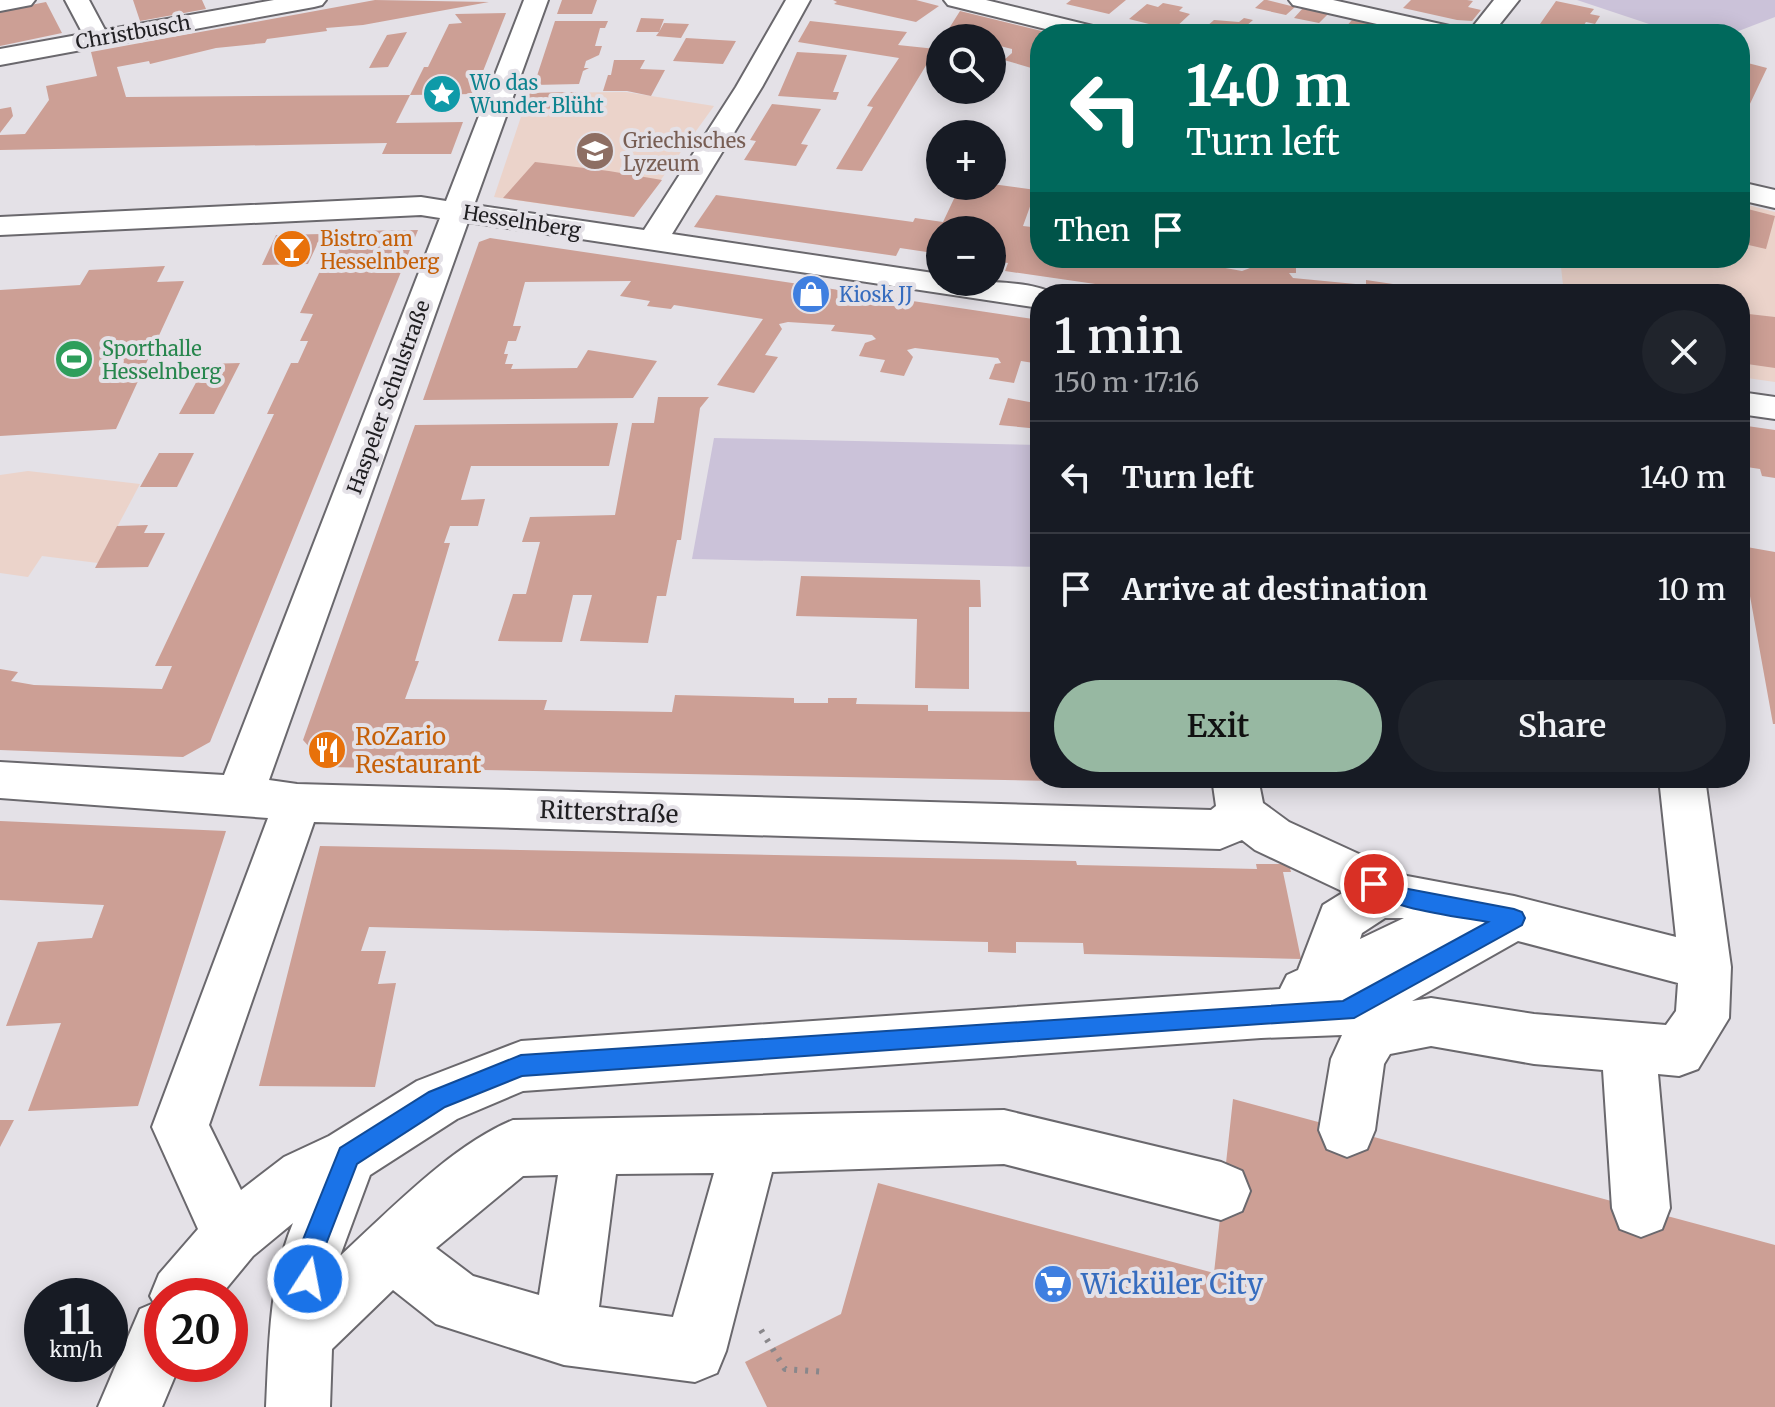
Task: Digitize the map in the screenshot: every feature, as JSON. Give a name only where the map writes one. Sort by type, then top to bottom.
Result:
[{"type":"street","points":[[0,4],[23,0]]},
{"type":"street","points":[[77,0],[97,38]]},
{"type":"street","name":"Christbusch","points":[[0,57],[314,0]]},
{"type":"street","name":"Haspeler Schulstraße","points":[[240,795],[536,0]]},
{"type":"street","points":[[652,241],[749,87],[798,0]]},
{"type":"street","points":[[956,0],[1055,24]]},
{"type":"street","points":[[1301,0],[1409,24]]},
{"type":"street","points":[[1487,24],[1507,0]]},
{"type":"street","points":[[1760,196],[1775,166]]},
{"type":"street","name":"Hesselnberg","points":[[0,226],[421,206],[1030,297]]},
{"type":"street","points":[[1750,404],[1775,408]]},
{"type":"street","name":"Ritterstraße","points":[[0,780],[240,795],[297,803],[1232,807]]},
{"type":"street","points":[[1347,1130],[1358,1059],[1373,1033],[1431,1022],[1534,1039],[1679,1051],[1702,1018],[1705,967],[1683,788]]},
{"type":"street","points":[[232,1235],[180,1127],[297,803]]},
{"type":"street","points":[[1232,807],[1272,836],[1400,896],[1514,918],[1705,967]]},
{"type":"street","points":[[1319,985],[1341,920],[1376,898],[1400,896]]},
{"type":"street","points":[[1261,1014],[1432,928],[1514,918]]},
{"type":"street","points":[[196,1278],[232,1235],[304,1177],[349,1156],[437,1100],[521,1066],[1261,1014],[1346,1011],[1514,918]]},
{"type":"street","points":[[1629,1048],[1641,1208]]},
{"type":"street","points":[[301,1335],[434,1209],[513,1148],[1004,1137],[1221,1191]]},
{"type":"street","points":[[394,1249],[426,1280],[458,1302],[564,1334],[695,1351],[750,1145]]},
{"type":"street","points":[[564,1334],[591,1147]]},
{"type":"street","points":[[298,1407],[301,1335],[311,1252],[349,1156]]},
{"type":"street","points":[[130,1407],[144,1374]]},
{"type":"path","points":[[753,1317],[785,1369],[825,1372]]},
{"type":"shaded area","points":[[1577,0],[1775,0],[1775,17],[1750,27],[1750,24],[1649,24]]},
{"type":"shaded area","name":"Griechisches Lyzeum","points":[[626,92],[714,106],[634,217],[494,197],[529,93]]},
{"type":"shaded area","points":[[1750,206],[1775,212],[1775,382],[1750,378],[1750,284],[1563,284],[1561,268],[1750,268]]},
{"type":"shaded area","points":[[714,438],[1030,445],[1030,567],[692,559]]},
{"type":"shaded area","points":[[28,471],[140,484],[98,563],[42,556],[28,577],[0,573],[0,475]]},
{"type":"building","points":[[133,0],[202,0],[206,9],[140,21]]},
{"type":"building","points":[[375,0],[489,2],[363,25],[326,28],[327,31],[267,39],[265,43],[216,48],[150,64],[149,61],[117,67],[126,97],[410,95],[396,123],[463,122],[451,154],[382,154],[387,143],[0,150],[0,135],[25,134],[49,100],[46,86],[97,76],[91,52]]},
{"type":"building","points":[[562,0],[597,0],[592,14],[557,14]]},
{"type":"building","points":[[833,0],[916,0],[939,6],[916,22],[834,4],[837,2]]},
{"type":"building","points":[[1071,0],[1126,0],[1109,14],[1066,4]]},
{"type":"building","points":[[1264,0],[1295,7],[1286,15],[1255,8]]},
{"type":"building","points":[[1411,0],[1467,0],[1473,1],[1468,7],[1481,10],[1472,21],[1457,20],[1403,8]]},
{"type":"building","points":[[1556,1],[1594,9],[1590,14],[1600,16],[1595,24],[1540,24]]},
{"type":"building","points":[[46,2],[62,33],[0,46],[0,11]]},
{"type":"building","points":[[1163,3],[1183,7],[1179,11],[1190,14],[1179,24],[1149,24],[1129,19],[1147,4],[1158,7]]},
{"type":"building","points":[[1303,8],[1328,14],[1319,23],[1294,18]]},
{"type":"building","points":[[960,11],[1030,28],[1030,68],[1006,61],[1012,49],[1006,48],[1006,24],[952,24]]},
{"type":"building","points":[[506,13],[474,94],[410,95],[449,24],[462,23],[455,14]]},
{"type":"building","points":[[641,18],[664,19],[659,32],[636,32]]},
{"type":"building","points":[[1244,18],[1253,20],[1248,24],[1209,24],[1214,20],[1239,22]]},
{"type":"building","points":[[1352,20],[1368,23],[1367,24],[1348,24]]},
{"type":"building","points":[[555,21],[608,21],[605,28],[600,28],[595,46],[602,46],[599,55],[586,61],[584,68],[589,68],[583,71],[579,84],[534,85]]},
{"type":"building","points":[[810,21],[907,32],[898,45],[926,48],[926,65],[862,171],[836,169],[873,107],[867,106],[899,58],[798,42]]},
{"type":"building","points":[[664,23],[689,24],[681,38],[656,36]]},
{"type":"building","points":[[407,32],[388,67],[369,68],[387,35]]},
{"type":"building","points":[[686,38],[736,41],[723,64],[673,61]]},
{"type":"building","points":[[797,52],[847,55],[833,92],[839,92],[836,100],[778,96]]},
{"type":"building","points":[[614,60],[645,60],[640,69],[665,70],[651,96],[627,91],[603,91]]},
{"type":"building","points":[[1750,64],[1767,68],[1750,104]]},
{"type":"building","points":[[576,92],[572,108],[525,109],[530,93]]},
{"type":"building","points":[[772,104],[821,109],[801,144],[808,145],[796,166],[744,160],[756,141],[750,140]]},
{"type":"building","points":[[11,107],[13,116],[0,133],[0,109]]},
{"type":"building","points":[[535,162],[662,180],[634,217],[503,198]]},
{"type":"building","points":[[1006,186],[1030,189],[1030,207],[1023,226],[1030,227],[1030,268],[1225,268],[1242,271],[1250,268],[1296,268],[1296,273],[1289,273],[1293,278],[1356,284],[1095,284],[1006,271],[1006,216],[946,216],[953,200],[1006,200]]},
{"type":"building","points":[[716,195],[913,222],[915,218],[926,220],[926,252],[900,248],[896,256],[694,227]]},
{"type":"building","points":[[1750,210],[1775,216],[1766,249],[1750,245]]},
{"type":"building","points":[[418,230],[210,742],[183,757],[0,750],[0,669],[18,672],[11,681],[34,685],[162,689],[172,666],[155,666],[274,414],[267,414],[291,363],[298,363],[308,341],[300,341],[313,314],[300,313],[339,231]]},
{"type":"building","name":"Bistro am Hesselnberg","points":[[322,234],[308,264],[262,265],[276,235]]},
{"type":"building","points":[[490,238],[1030,319],[1030,362],[1021,361],[1014,383],[989,379],[995,364],[1001,363],[998,358],[915,348],[907,350],[913,357],[904,376],[880,372],[885,360],[859,356],[865,343],[876,339],[872,335],[831,331],[835,325],[788,322],[779,324],[782,329],[765,355],[778,357],[754,393],[717,385],[763,319],[674,305],[671,309],[647,306],[650,301],[620,296],[631,281],[525,282],[513,326],[521,326],[516,341],[508,341],[505,364],[513,364],[511,369],[577,368],[588,350],[657,361],[633,398],[423,400],[479,242]]},
{"type":"building","name":"Sporthalle Hesselnberg","points":[[165,266],[157,282],[184,281],[116,429],[0,436],[0,290],[80,285],[89,270]]},
{"type":"building","points":[[1366,280],[1393,284],[1366,284]]},
{"type":"building","points":[[1750,314],[1775,317],[1775,368],[1750,364]]},
{"type":"building","points":[[240,363],[214,414],[179,414],[206,364]]},
{"type":"building","points":[[658,397],[709,397],[700,408],[681,540],[677,540],[666,596],[657,596],[648,643],[580,641],[592,595],[573,595],[562,642],[498,641],[513,594],[526,594],[540,542],[522,542],[530,517],[615,515],[632,423],[654,423]]},
{"type":"building","points":[[1008,398],[1030,402],[1030,428],[999,425]]},
{"type":"building","points":[[618,423],[609,466],[471,466],[461,500],[485,499],[478,526],[450,526],[444,543],[450,543],[415,661],[419,661],[405,699],[547,700],[544,710],[672,712],[675,695],[794,698],[794,703],[828,703],[828,698],[857,698],[856,704],[928,705],[928,711],[1030,712],[1030,781],[327,767],[303,740],[415,425]]},
{"type":"building","points":[[1750,426],[1775,430],[1775,478],[1762,476],[1760,469],[1750,468]]},
{"type":"building","points":[[159,453],[194,453],[177,487],[140,487]]},
{"type":"building","points":[[148,525],[144,533],[165,533],[148,567],[95,568],[117,526]]},
{"type":"building","points":[[1750,548],[1775,552],[1773,724],[1750,596]]},
{"type":"building","points":[[801,576],[980,580],[981,607],[969,607],[969,689],[915,688],[917,619],[796,616]]},
{"type":"building","points":[[0,821],[226,831],[138,1106],[28,1111],[61,1023],[6,1026],[38,942],[92,938],[104,905],[0,900]]},
{"type":"building","points":[[320,846],[1076,861],[1077,865],[1257,869],[1256,864],[1289,864],[1291,872],[1283,872],[1301,959],[1084,954],[1083,943],[1016,942],[1016,953],[988,952],[988,942],[369,927],[361,951],[386,951],[378,984],[396,983],[375,1087],[259,1086]]},
{"type":"building","points":[[1233,1099],[1775,1245],[1775,1407],[767,1407],[745,1362],[841,1314],[878,1183],[1214,1273]]},
{"type":"building","points":[[0,1120],[14,1120],[0,1147]]},
{"type":"place","name":"Wo das Wunder Blüht","points":[[442,94]]},
{"type":"place","name":"Griechisches Lyzeum","points":[[595,151]]},
{"type":"place","name":"Bistro am Hesselnberg","points":[[292,249]]},
{"type":"place","name":"Kiosk JJ","points":[[811,294]]},
{"type":"place","name":"Sporthalle Hesselnberg","points":[[74,359]]},
{"type":"place","name":"RoZario Restaurant","points":[[327,750]]},
{"type":"place","name":"Wicküler City","points":[[1053,1284]]},
{"type":"route","points":[[308,1279],[311,1252],[349,1156],[437,1100],[521,1066],[1261,1014],[1346,1011],[1514,918],[1400,896],[1374,884]]}]
